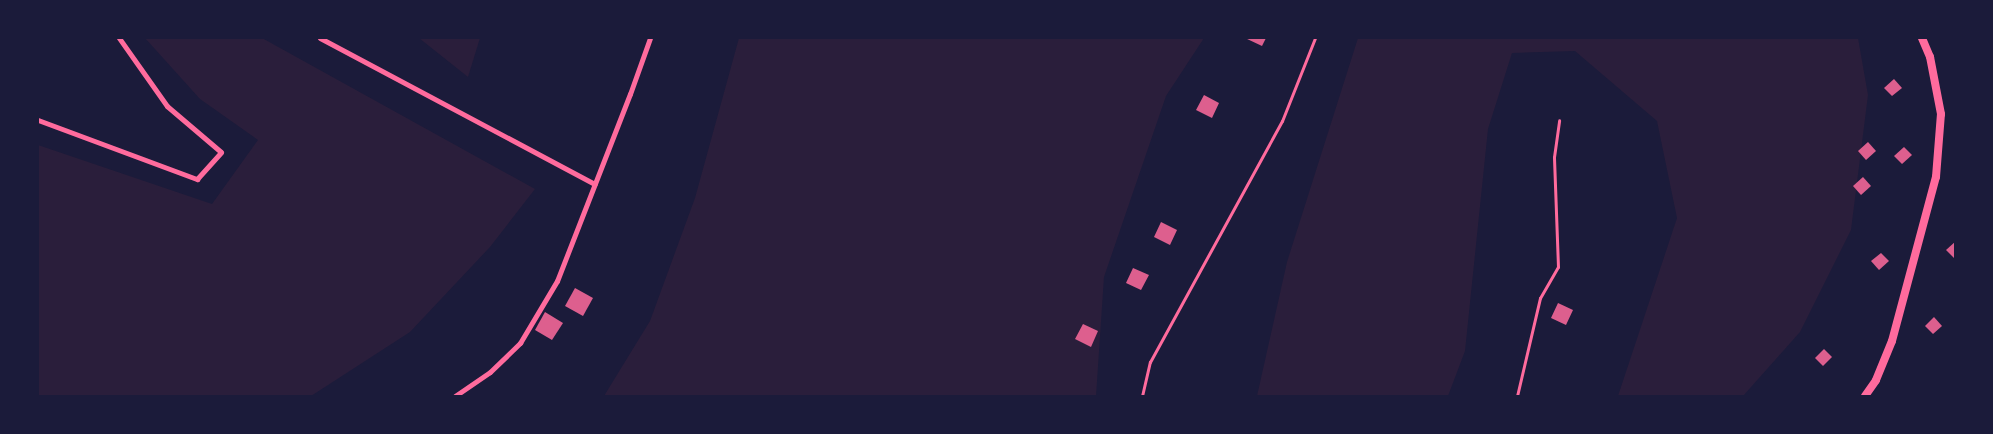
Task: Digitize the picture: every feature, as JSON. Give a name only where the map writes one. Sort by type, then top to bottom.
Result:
[{"type":"street","points":[[38,120],[197,179],[221,152],[167,106],[119,38]]},
{"type":"street","points":[[320,38],[595,184]]},
{"type":"street","points":[[455,396],[490,372],[520,343],[557,281],[650,38]]},
{"type":"street","points":[[1864,396],[1876,380],[1892,341],[1936,177],[1941,114],[1930,57],[1922,38]]},
{"type":"lane","points":[[1142,396],[1150,362],[1282,121],[1315,38]]},
{"type":"lane","points":[[1517,396],[1540,298],[1558,267],[1554,157],[1559,120]]},
{"type":"shaded area","points":[[145,38],[262,38],[535,189],[490,247],[410,332],[311,396],[38,396],[38,145],[212,204],[258,140],[200,99]]},
{"type":"shaded area","points":[[419,38],[480,38],[468,77]]},
{"type":"shaded area","points":[[739,38],[1204,38],[1166,96],[1104,277],[1096,396],[604,396],[650,321],[695,198]]},
{"type":"shaded area","points":[[1358,38],[1858,38],[1868,95],[1851,230],[1800,332],[1743,396],[1618,396],[1677,218],[1657,121],[1575,51],[1512,53],[1488,129],[1465,351],[1448,396],[1257,396],[1287,262]]},
{"type":"building","points":[[1245,38],[1266,38],[1262,46]]},
{"type":"building","points":[[1894,79],[1902,88],[1892,96],[1884,88]]},
{"type":"building","points":[[1204,95],[1219,103],[1212,118],[1196,110]]},
{"type":"building","points":[[1868,142],[1876,151],[1866,160],[1858,151]]},
{"type":"building","points":[[1904,147],[1912,155],[1902,164],[1894,156]]},
{"type":"building","points":[[1863,177],[1871,186],[1861,195],[1853,186]]},
{"type":"building","points":[[1161,222],[1177,230],[1170,245],[1154,237]]},
{"type":"building","points":[[1956,241],[1956,257],[1954,258],[1946,250]]},
{"type":"building","points":[[1881,253],[1889,261],[1879,270],[1871,261]]},
{"type":"building","points":[[1133,268],[1149,275],[1141,290],[1126,283]]},
{"type":"building","points":[[575,288],[593,298],[583,316],[565,306]]},
{"type":"building","points":[[1558,303],[1573,310],[1566,325],[1551,318]]},
{"type":"building","points":[[545,312],[563,323],[552,340],[535,330]]},
{"type":"building","points":[[1934,317],[1942,326],[1933,334],[1925,326]]},
{"type":"building","points":[[1083,324],[1098,331],[1091,347],[1075,339]]},
{"type":"building","points":[[1824,349],[1832,357],[1823,366],[1815,358]]}]
